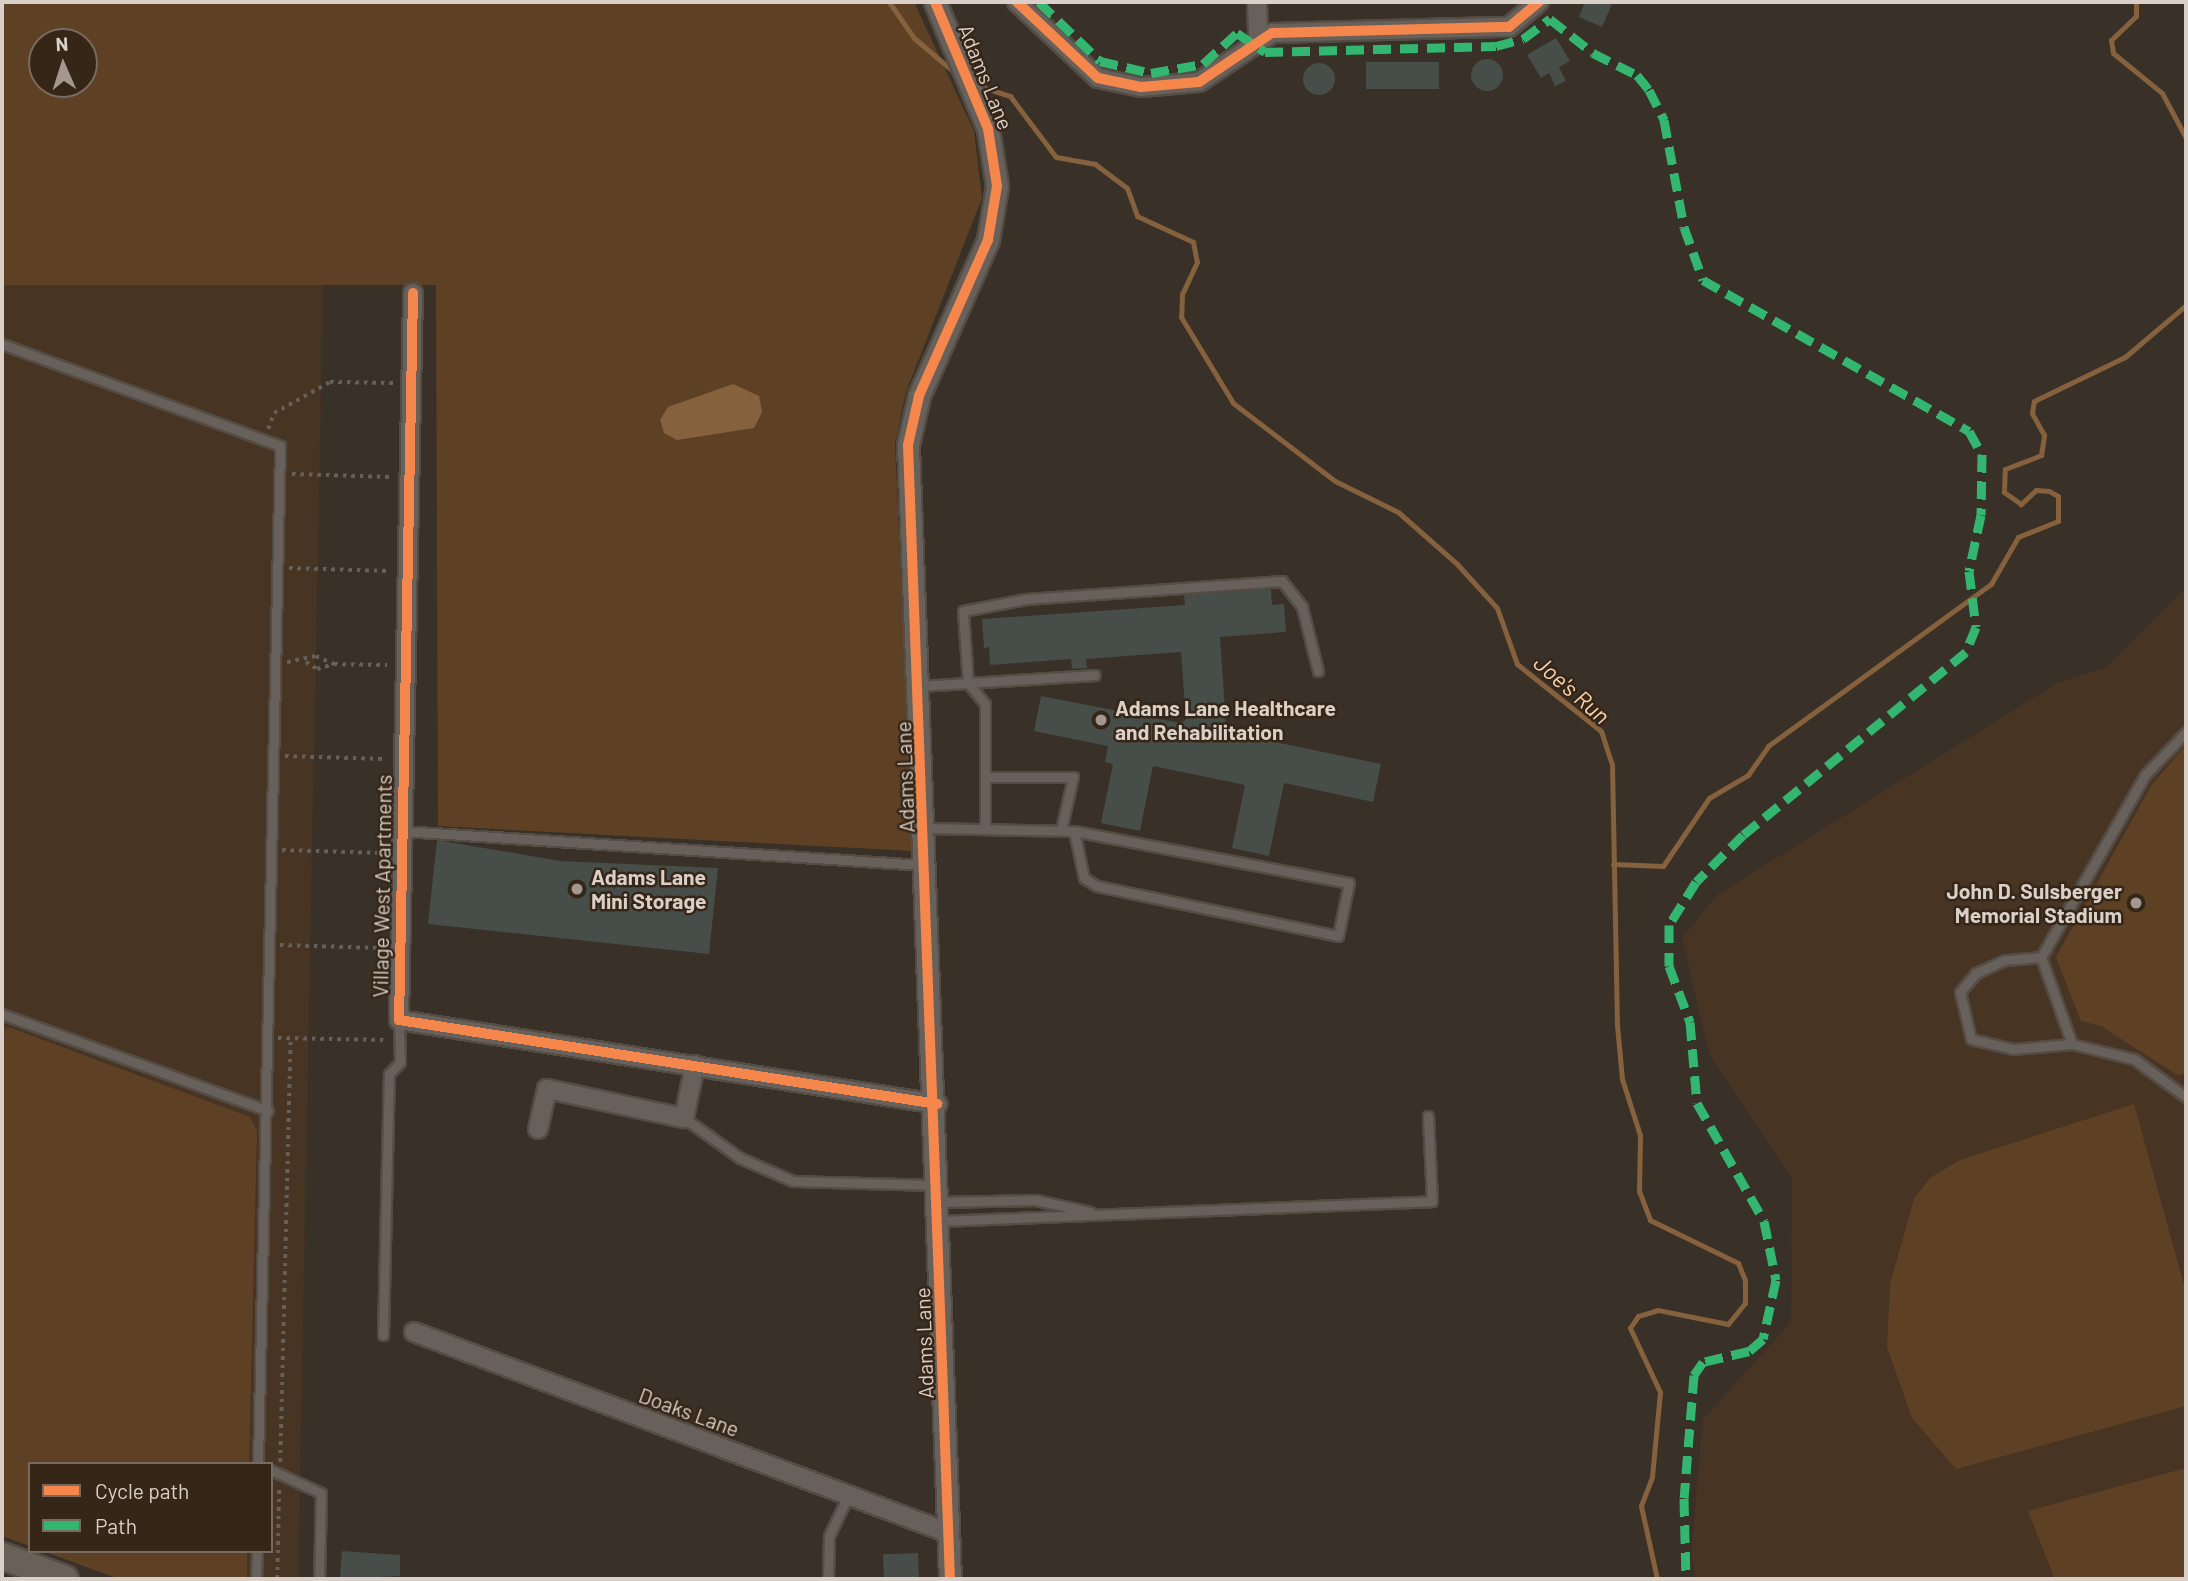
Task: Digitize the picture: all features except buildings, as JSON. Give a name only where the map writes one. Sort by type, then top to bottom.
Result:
[{"type":"main road","points":[[2,1556],[57,1578]]},
{"type":"street","name":"Adams Lane","points":[[935,2],[975,94],[996,158],[994,211],[980,260],[919,396],[908,445],[927,828],[950,1579]]},
{"type":"street","points":[[1017,2],[1075,60],[1118,84],[1199,82],[1258,38],[1509,27],[1539,2]]},
{"type":"street","points":[[1257,2],[1258,38]]},
{"type":"street","name":"Village West Apartments","points":[[412,293],[401,831],[400,1020],[937,1104]]},
{"type":"street","points":[[538,1129],[547,1089],[684,1118],[695,1065]]},
{"type":"street","name":"Doaks Lane","points":[[414,1332],[949,1533]]},
{"type":"lane","points":[[2,344],[265,438],[280,446],[283,474],[258,1462]]},
{"type":"lane","points":[[985,827],[985,704],[968,683],[963,611],[1026,599],[1282,581],[1302,607],[1318,671]]},
{"type":"lane","points":[[920,685],[1094,675]]},
{"type":"lane","points":[[2072,1044],[2041,957],[2146,775],[2186,732]]},
{"type":"lane","points":[[985,777],[1073,776],[1061,830]]},
{"type":"lane","points":[[927,828],[985,827],[1074,831],[1349,883],[1338,936],[1097,886],[1084,878],[1074,831]]},
{"type":"lane","points":[[401,831],[927,865]]},
{"type":"lane","points":[[2041,957],[2005,960],[1976,973],[1960,992],[1971,1039],[2013,1049],[2072,1044],[2134,1059],[2186,1097]]},
{"type":"lane","points":[[2,1014],[268,1111]]},
{"type":"lane","points":[[383,1335],[389,1074],[400,1062],[400,1020]]},
{"type":"lane","points":[[684,1118],[740,1158],[793,1181],[939,1203],[1098,1214],[1432,1201],[1428,1116]]},
{"type":"lane","points":[[939,1203],[1035,1200],[1098,1214]]},
{"type":"lane","points":[[276,1471],[321,1493],[319,1579]]},
{"type":"lane","points":[[828,1579],[829,1536],[848,1496]]},
{"type":"lane","points":[[256,1579],[257,1553]]},
{"type":"path","points":[[265,438],[274,413],[330,382],[412,384]]},
{"type":"path","points":[[283,474],[391,477]]},
{"type":"path","points":[[280,568],[389,571]]},
{"type":"path","points":[[278,663],[306,662],[316,656],[334,664]]},
{"type":"path","points":[[306,662],[317,669],[334,664],[387,665]]},
{"type":"path","points":[[276,756],[384,759]]},
{"type":"path","points":[[273,850],[382,852]]},
{"type":"path","points":[[271,945],[380,948]]},
{"type":"path","points":[[269,1038],[400,1040]]},
{"type":"path","points":[[277,1579],[276,1471],[290,1038]]},
{"type":"shaded area","points":[[2,2],[914,2],[974,131],[982,198],[906,392],[895,444],[913,851],[438,826],[436,285],[2,285]]},
{"type":"shaded area","points":[[323,284],[298,1579],[119,1579],[48,1553],[273,1553],[273,1462],[28,1462],[28,1545],[2,1536],[2,285]]},
{"type":"shaded area","points":[[733,384],[759,396],[762,412],[754,428],[677,440],[664,433],[660,420],[668,407]]},
{"type":"shaded area","points":[[2186,588],[2186,1579],[1696,1579],[1691,1555],[1703,1419],[1791,1322],[1792,1178],[1709,1054],[1682,938],[1717,895],[2059,682],[2107,667]]},
{"type":"shaded area","name":"John D. Sulsberger Memorial Stadium","points":[[2186,745],[2186,1072],[2179,1076],[2101,1026],[2081,1021],[2056,957],[2151,786]]},
{"type":"shaded area","points":[[11,1028],[250,1117],[257,1131],[249,1462],[28,1462],[28,1545],[2,1536],[2,1029]]},
{"type":"shaded area","points":[[2134,1104],[2186,1292],[2186,1406],[1956,1469],[1912,1418],[1887,1347],[1890,1284],[1914,1199],[1930,1178],[1960,1160]]},
{"type":"shaded area","points":[[2186,1468],[2186,1579],[2055,1579],[2028,1511]]},
{"type":"shaded area","points":[[48,1553],[247,1553],[247,1579],[119,1579]]},
{"type":"waterway","name":"Joe's Run","points":[[889,2],[914,38],[960,77]]},
{"type":"waterway","points":[[2136,2],[2136,16],[2111,40],[2113,53],[2162,93],[2186,138]]},
{"type":"waterway","name":"Joe's Run","points":[[979,86],[1010,96],[1056,157],[1095,164],[1127,188],[1137,216],[1193,242],[1197,262],[1182,294],[1181,317],[1233,403],[1335,481],[1398,512],[1457,564],[1497,608],[1517,664],[1601,731],[1612,764],[1617,1025],[1622,1079],[1640,1135],[1639,1191],[1650,1220],[1738,1263],[1745,1280],[1745,1303],[1728,1324],[1658,1310],[1638,1316],[1630,1328],[1660,1392],[1652,1477],[1641,1506],[1657,1579]]},
{"type":"waterway","points":[[1613,864],[1663,866],[1709,798],[1748,775],[1768,746],[1991,584],[2018,537],[2058,521],[2058,496],[2049,491],[2036,490],[2021,504],[2004,492],[2005,469],[2041,455],[2044,435],[2032,413],[2034,401],[2125,357],[2186,305]]},
{"type":"marked path","points":[[1039,2],[1100,61],[1151,73],[1203,64],[1237,33],[1265,52],[1496,46],[1523,39],[1550,19],[1593,53],[1637,75],[1649,90],[1664,120],[1684,227],[1703,280],[1969,431],[1982,454],[1981,515],[1969,571],[1976,627],[1966,652],[1743,835],[1696,882],[1669,925],[1669,966],[1690,1022],[1697,1103],[1764,1221],[1776,1280],[1763,1339],[1749,1351],[1703,1362],[1694,1375],[1684,1498],[1686,1579]]},
{"type":"cycle path","points":[[935,2],[988,129],[997,186],[988,240],[919,396],[908,445],[950,1579]]},
{"type":"cycle path","points":[[1017,2],[1098,78],[1141,87],[1199,82],[1272,33],[1509,27],[1539,2]]},
{"type":"cycle path","points":[[413,293],[399,1020],[937,1104]]},
{"type":"place","name":"Adams Lane Healthcare and Rehabilitation","points":[[1101,720]]},
{"type":"place","name":"Adams Lane Mini Storage","points":[[577,889]]},
{"type":"place","name":"John D. Sulsberger Memorial Stadium","points":[[2136,903]]}]
